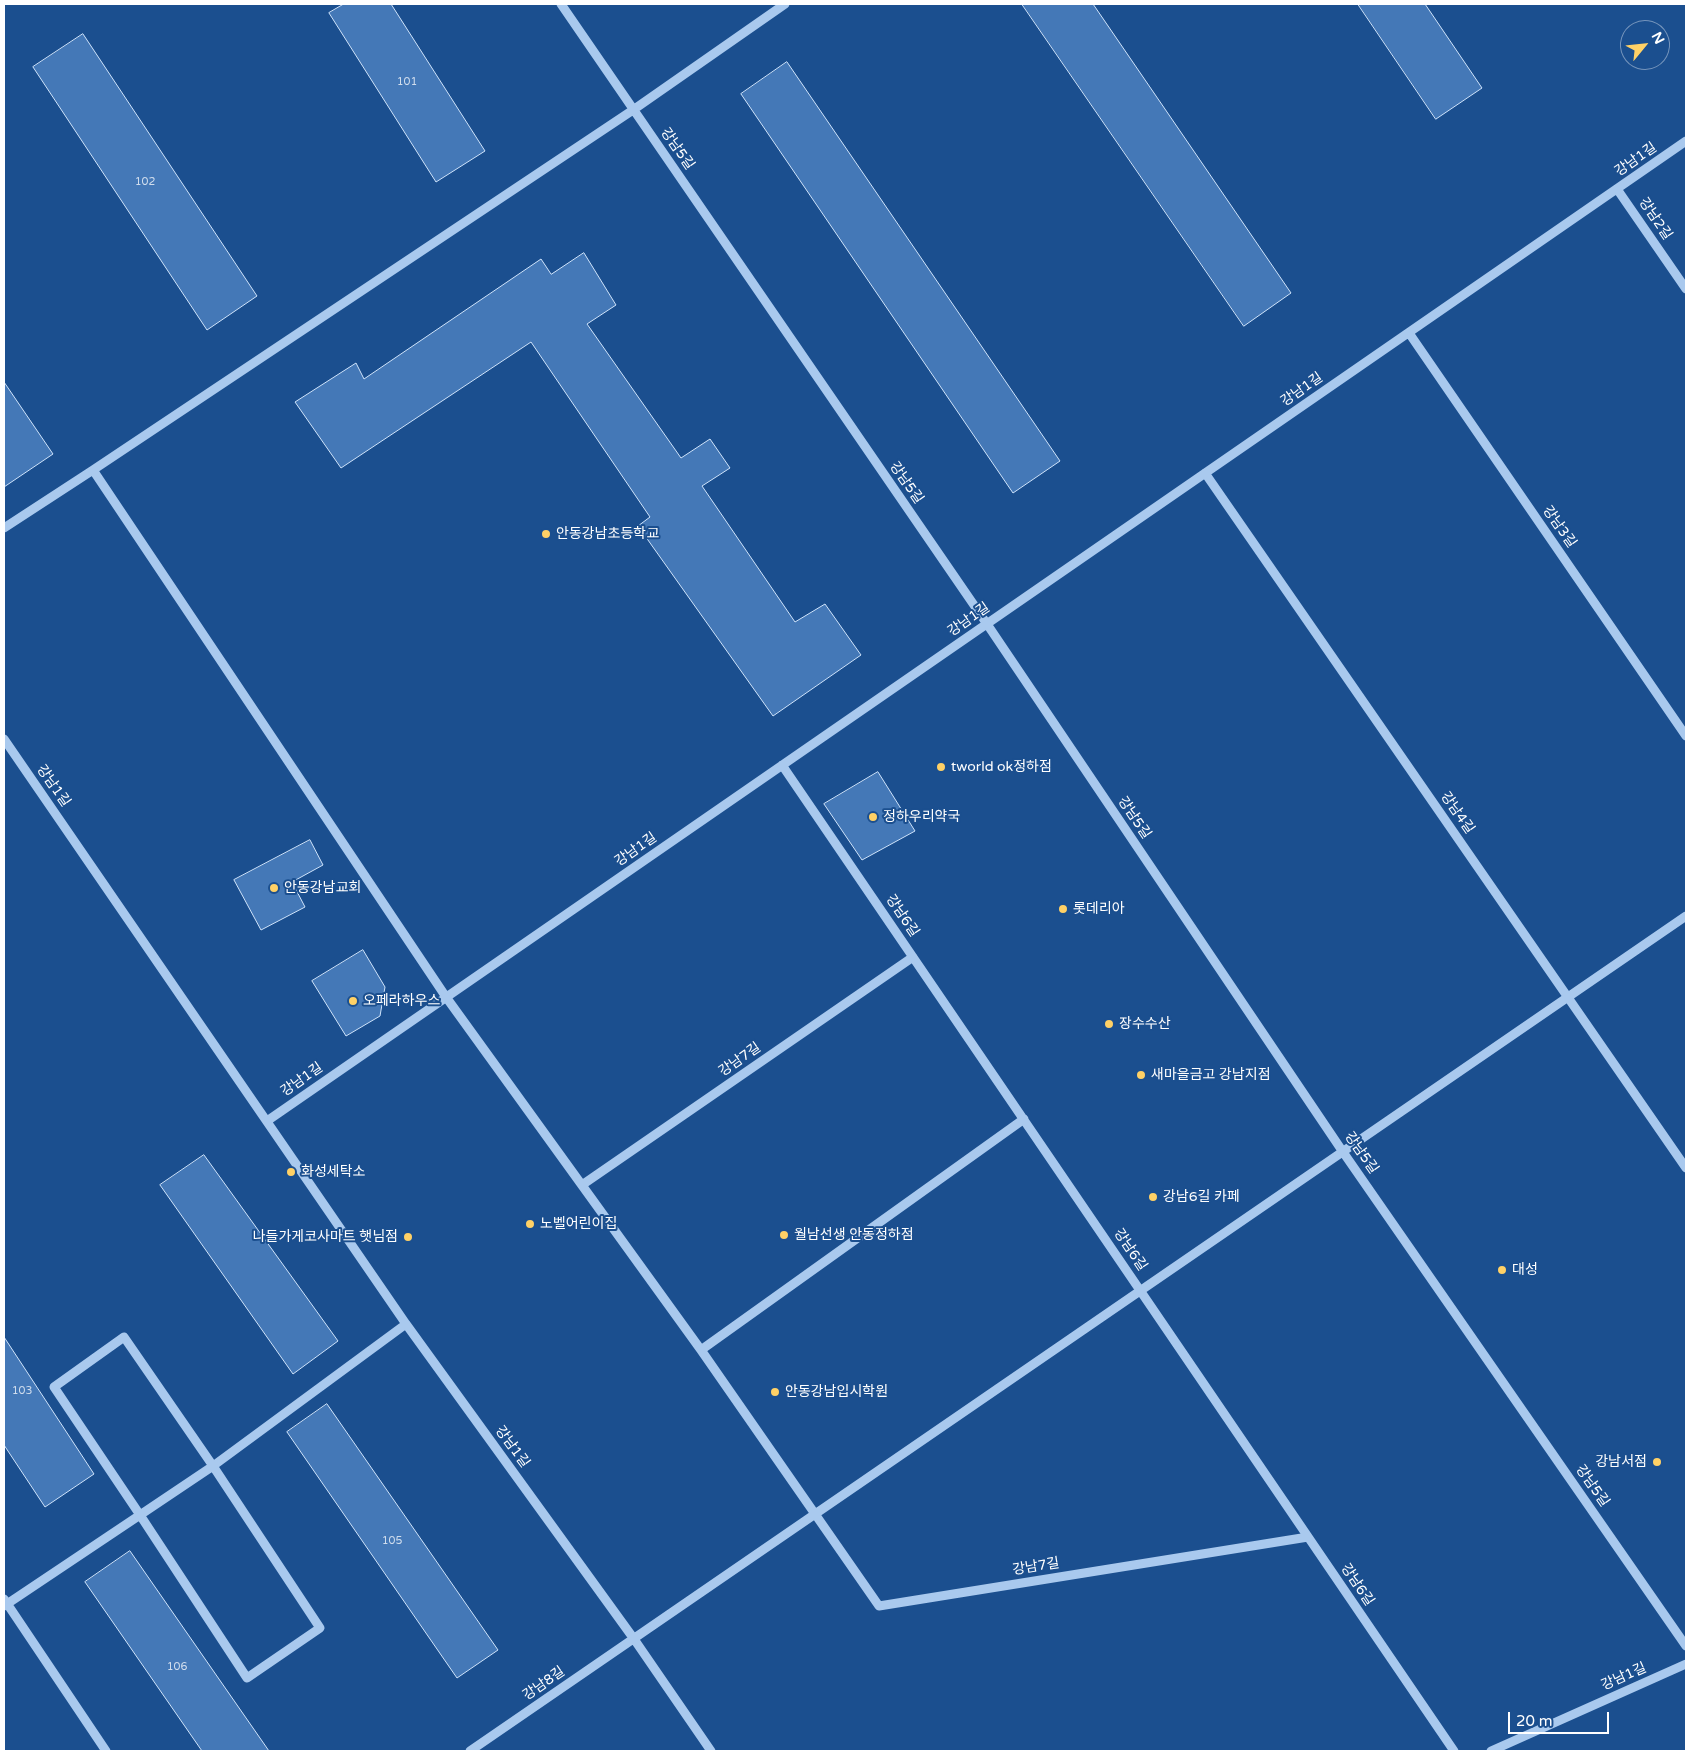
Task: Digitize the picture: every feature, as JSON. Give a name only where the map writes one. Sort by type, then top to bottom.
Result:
[{"type":"street","name":"강남5길","points":[[561,4],[987,624],[1343,1152],[1686,1646]]},
{"type":"street","points":[[4,528],[633,110],[785,4]]},
{"type":"street","name":"강남1길","points":[[267,1121],[1686,141]]},
{"type":"street","name":"강남2길","points":[[1617,189],[1686,289]]},
{"type":"street","name":"강남3길","points":[[1409,333],[1686,736]]},
{"type":"street","name":"강남7길","points":[[93,470],[446,997],[701,1350],[879,1606],[1308,1537]]},
{"type":"street","name":"강남4길","points":[[1205,473],[1686,1168]]},
{"type":"street","name":"강남1길","points":[[4,739],[406,1324],[634,1639],[711,1751]]},
{"type":"street","name":"강남6길","points":[[782,765],[1454,1751]]},
{"type":"street","points":[[634,1639],[1686,916]]},
{"type":"street","name":"강남7길","points":[[582,1185],[913,957]]},
{"type":"street","points":[[701,1350],[1024,1119]]},
{"type":"street","points":[[106,1751],[5,1603],[213,1466],[406,1324]]},
{"type":"street","points":[[124,1337],[213,1466],[320,1628],[247,1678],[54,1387],[124,1337]]},
{"type":"street","name":"강남8길","points":[[470,1751],[634,1639]]},
{"type":"street","name":"강남1길","points":[[1491,1751],[1686,1664]]},
{"type":"building","points":[[344,4],[391,4],[485,151],[436,182],[329,13]]},
{"type":"building","points":[[1022,4],[1093,4],[1291,293],[1244,326]]},
{"type":"building","points":[[1358,4],[1425,4],[1482,88],[1436,119]]},
{"type":"building","points":[[83,34],[257,296],[207,330],[33,67]]},
{"type":"building","points":[[787,62],[1060,461],[1013,493],[741,94]]},
{"type":"building","points":[[584,253],[616,305],[587,324],[681,458],[710,439],[730,468],[702,486],[795,622],[825,604],[861,655],[773,716],[638,526],[650,517],[531,342],[341,468],[295,402],[356,363],[364,379],[541,259],[551,274]]},
{"type":"building","points":[[4,382],[53,454],[4,487]]},
{"type":"building","points":[[878,772],[915,831],[862,860],[824,804]]},
{"type":"building","points":[[310,840],[323,865],[292,882],[305,907],[261,930],[234,880]]},
{"type":"building","name":"오페라하우스","points":[[363,950],[385,987],[380,1016],[346,1036],[312,981]]},
{"type":"building","points":[[204,1155],[338,1341],[293,1374],[160,1185]]},
{"type":"building","points":[[4,1337],[94,1474],[45,1507],[4,1445]]},
{"type":"building","points":[[327,1404],[498,1650],[457,1678],[287,1432]]},
{"type":"building","points":[[130,1551],[269,1751],[202,1751],[85,1582]]},
{"type":"place","name":"안동강남초등학교","points":[[546,534]]},
{"type":"place","name":"tworld ok정하점","points":[[941,767]]},
{"type":"place","name":"정하우리약국","points":[[873,817]]},
{"type":"place","name":"안동강남교회","points":[[274,888]]},
{"type":"place","name":"롯데리아","points":[[1063,909]]},
{"type":"place","name":"오페라하우스","points":[[353,1001]]},
{"type":"place","name":"장수수산","points":[[1109,1024]]},
{"type":"place","name":"새마을금고 강남지점","points":[[1141,1075]]},
{"type":"place","name":"화성세탁소","points":[[291,1172]]},
{"type":"place","name":"강남6길 카페","points":[[1153,1197]]},
{"type":"place","name":"노벨어린이집","points":[[530,1224]]},
{"type":"place","name":"월남선생 안동정하점","points":[[784,1235]]},
{"type":"place","name":"나들가게코사마트 햇님점","points":[[408,1237]]},
{"type":"place","name":"대성","points":[[1502,1270]]},
{"type":"place","name":"안동강남입시학원","points":[[775,1392]]},
{"type":"place","name":"강남서점","points":[[1657,1462]]}]
